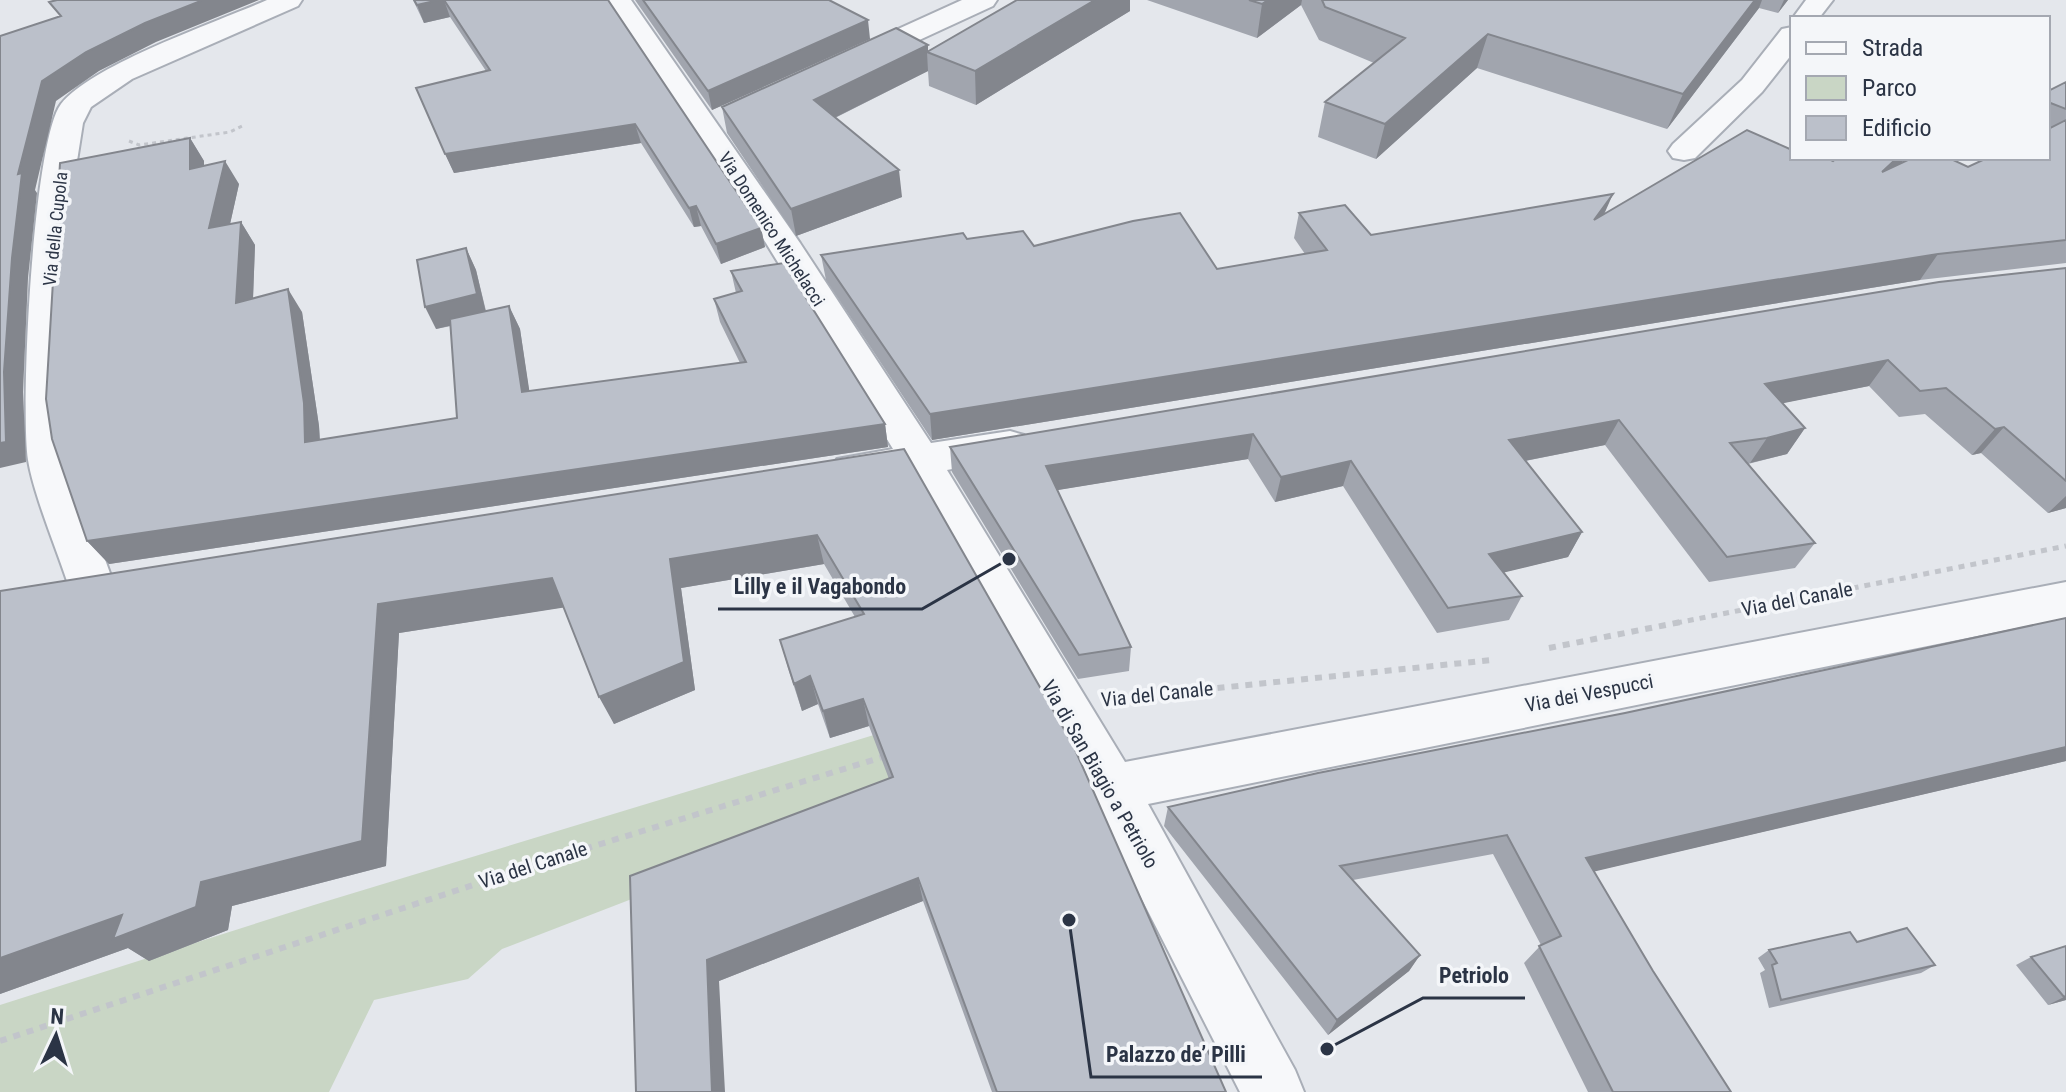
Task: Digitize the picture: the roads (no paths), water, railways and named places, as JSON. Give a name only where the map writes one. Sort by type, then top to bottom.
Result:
[{"type":"street","name":"Via della Cupola","points":[[94,587],[49,463],[44,422],[55,199],[68,123],[73,109],[81,101],[122,73],[289,0]]},
{"type":"street","name":"Via Domenico Michelacci","points":[[618,0],[706,128],[920,460]]},
{"type":"street","points":[[832,70],[984,0]]},
{"type":"street","points":[[1807,16],[1820,0]]},
{"type":"street","points":[[1684,151],[1752,86],[1790,38]]},
{"type":"street","points":[[706,128],[736,114]]},
{"type":"street","points":[[820,474],[1045,440]]},
{"type":"street","name":"Via di San Biagio a Petriolo","points":[[920,460],[1112,788],[1273,1092]]},
{"type":"street","name":"Via dei Vespucci","points":[[1112,788],[2066,600]]},
{"type":"place","name":"Lilly e il Vagabondo","points":[[1009,559]]},
{"type":"place","name":"Palazzo de’ Pilli","points":[[1069,920]]},
{"type":"place","name":"Petriolo","points":[[1327,1049]]}]
